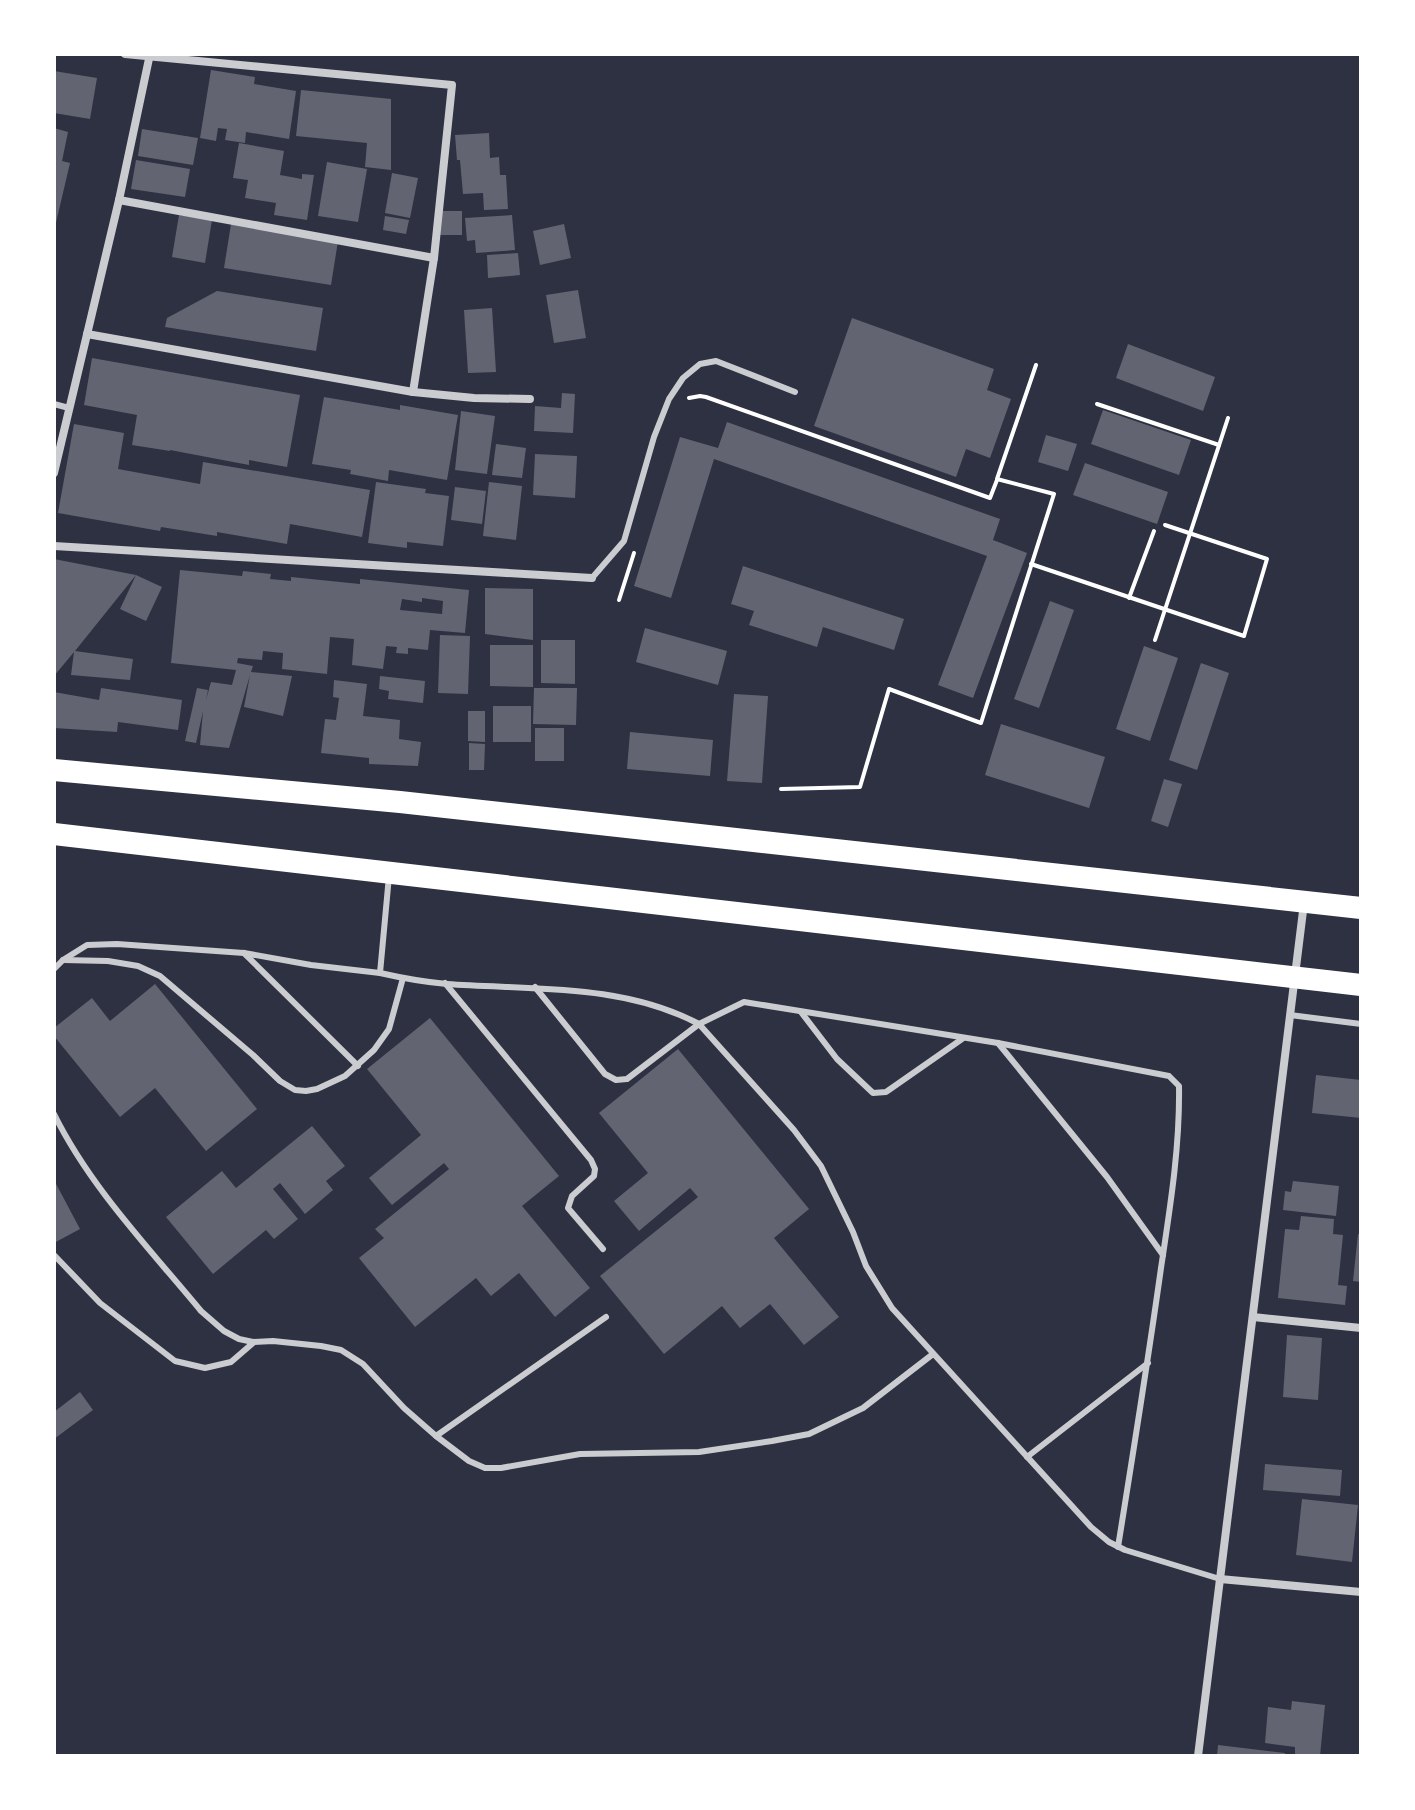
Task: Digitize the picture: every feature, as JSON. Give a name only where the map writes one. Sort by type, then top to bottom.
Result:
[{"type":"highway","points":[[54,770],[400,802],[1361,908]]},
{"type":"highway","points":[[54,834],[1361,985]]},
{"type":"street","points":[[125,54],[452,85],[434,258],[413,392]]},
{"type":"street","points":[[54,473],[150,55]]},
{"type":"street","points":[[119,200],[434,258]]},
{"type":"street","points":[[87,334],[413,392],[530,399]]},
{"type":"street","points":[[54,546],[592,578]]},
{"type":"street","points":[[1198,1756],[1304,902]]},
{"type":"street","points":[[1253,1317],[1361,1328]]},
{"type":"street","points":[[1220,1579],[1361,1592]]},
{"type":"lane","points":[[592,578],[624,541],[654,437],[669,399],[683,378],[700,364],[716,361],[795,392]]},
{"type":"lane","points":[[54,404],[69,408]]},
{"type":"lane","points":[[380,973],[389,872]]},
{"type":"lane","points":[[54,969],[87,945],[117,944],[244,953],[445,983],[600,994],[654,1005],[682,1015],[699,1024],[794,1130],[821,1166],[872,1277],[892,1308],[1091,1527],[1118,1547],[1220,1579]]},
{"type":"lane","points":[[244,953],[358,1066]]},
{"type":"lane","points":[[63,960],[108,961],[138,966],[160,976],[280,1081],[295,1090],[306,1091],[345,1076],[374,1050],[389,1029],[403,978]]},
{"type":"lane","points":[[445,983],[591,1160],[594,1176],[572,1196],[568,1208],[603,1249]]},
{"type":"lane","points":[[535,987],[605,1074],[616,1080],[627,1079],[699,1024],[744,1002],[998,1043],[1169,1076],[1179,1086],[1180,1107],[1172,1187],[1118,1547]]},
{"type":"lane","points":[[801,1012],[837,1059],[873,1093],[886,1092],[962,1039]]},
{"type":"lane","points":[[1290,1015],[1361,1024]]},
{"type":"lane","points":[[998,1043],[1107,1177],[1163,1255]]},
{"type":"lane","points":[[54,1114],[64,1136],[99,1188],[201,1311],[224,1331],[253,1342],[287,1342],[341,1350],[363,1364],[404,1408],[436,1436],[469,1461],[485,1468],[580,1454],[699,1452],[809,1434],[863,1408],[933,1354]]},
{"type":"lane","points":[[54,1255],[100,1303],[175,1361],[205,1368],[231,1362],[253,1342]]},
{"type":"lane","points":[[436,1436],[606,1317]]},
{"type":"lane","points":[[1027,1457],[1148,1363]]},
{"type":"path","points":[[685,401],[695,396],[706,397],[990,498],[1036,365]]},
{"type":"path","points":[[1097,404],[1219,445]]},
{"type":"path","points":[[1155,640],[1228,418]]},
{"type":"path","points":[[781,789],[860,787],[889,689],[981,723],[1054,494],[997,479]]},
{"type":"path","points":[[1031,564],[1244,636],[1267,559],[1165,525]]},
{"type":"path","points":[[1129,598],[1154,531]]},
{"type":"path","points":[[619,600],[638,542]]},
{"type":"building","points":[[211,70],[255,77],[254,84],[296,91],[289,139],[246,132],[245,143],[225,140],[227,129],[218,128],[216,141],[200,138]]},
{"type":"building","points":[[54,71],[97,78],[90,119],[54,113]]},
{"type":"building","points":[[301,90],[391,99],[391,170],[365,167],[367,143],[296,136]]},
{"type":"building","points":[[54,128],[68,132],[62,161],[70,163],[55,227]]},
{"type":"building","points":[[142,129],[198,138],[193,165],[138,156]]},
{"type":"building","points":[[489,133],[490,158],[499,157],[500,175],[506,175],[508,209],[484,210],[483,193],[463,194],[455,135]]},
{"type":"building","points":[[239,143],[284,151],[280,175],[302,179],[302,174],[314,175],[307,220],[274,215],[276,203],[245,198],[248,180],[233,178]]},
{"type":"building","points":[[136,160],[190,169],[185,197],[131,189]]},
{"type":"building","points":[[327,162],[367,169],[358,222],[318,216]]},
{"type":"building","points":[[392,173],[418,178],[410,218],[385,213]]},
{"type":"building","points":[[438,211],[462,211],[462,235],[438,235]]},
{"type":"building","points":[[179,215],[212,220],[205,263],[172,257]]},
{"type":"building","points":[[512,215],[515,250],[476,253],[475,240],[467,241],[465,218]]},
{"type":"building","points":[[385,216],[409,220],[406,234],[383,230]]},
{"type":"building","points":[[231,224],[338,241],[331,285],[224,268]]},
{"type":"building","points":[[564,224],[571,258],[540,265],[533,231]]},
{"type":"building","points":[[518,253],[520,275],[488,278],[487,255]]},
{"type":"building","points":[[578,290],[586,338],[554,343],[546,295]]},
{"type":"building","points":[[217,291],[323,308],[316,351],[165,327],[167,318]]},
{"type":"building","points":[[492,308],[496,372],[468,373],[464,310]]},
{"type":"building","points":[[852,318],[994,369],[987,390],[1011,399],[990,458],[966,449],[956,477],[814,426]]},
{"type":"building","points":[[1128,344],[1215,377],[1203,411],[1116,378]]},
{"type":"building","points":[[92,358],[300,395],[287,467],[249,460],[249,465],[132,445],[137,415],[84,405]]},
{"type":"building","points":[[562,393],[575,394],[573,433],[534,431],[535,406],[561,408]]},
{"type":"building","points":[[324,397],[400,410],[400,405],[458,415],[447,480],[389,470],[388,481],[350,474],[351,470],[312,464]]},
{"type":"building","points":[[1103,410],[1191,440],[1179,475],[1091,444]]},
{"type":"building","points":[[461,411],[495,416],[487,474],[455,470]]},
{"type":"building","points":[[727,422],[1000,519],[993,540],[1027,553],[973,698],[938,685],[987,556],[714,459],[671,598],[634,586],[680,437],[718,448]]},
{"type":"building","points":[[74,424],[124,433],[118,469],[200,484],[203,462],[370,490],[362,537],[290,524],[287,544],[217,532],[217,536],[161,527],[160,531],[58,513]]},
{"type":"building","points":[[1046,435],[1077,444],[1068,471],[1038,462]]},
{"type":"building","points":[[496,444],[526,448],[522,478],[492,475]]},
{"type":"building","points":[[535,454],[577,456],[575,498],[533,495]]},
{"type":"building","points":[[1085,463],[1168,492],[1157,524],[1073,495]]},
{"type":"building","points":[[376,482],[426,489],[425,493],[449,496],[443,546],[407,542],[407,548],[368,543]]},
{"type":"building","points":[[489,482],[522,486],[516,540],[483,536]]},
{"type":"building","points":[[455,487],[486,491],[482,524],[451,520]]},
{"type":"building","points":[[54,559],[136,575],[75,651],[133,659],[130,680],[71,675],[74,652],[54,676]]},
{"type":"building","points":[[743,566],[904,619],[894,650],[823,627],[817,647],[749,625],[754,611],[731,604]]},
{"type":"building","points":[[180,570],[242,576],[243,571],[271,574],[270,579],[291,581],[291,577],[360,584],[360,579],[469,590],[465,633],[430,630],[428,650],[408,648],[408,654],[396,653],[397,647],[386,646],[383,669],[352,665],[354,639],[330,637],[327,674],[282,669],[283,653],[263,651],[262,660],[238,658],[237,663],[253,666],[251,672],[292,676],[283,716],[244,707],[250,675],[229,748],[200,745],[203,711],[196,743],[185,741],[197,688],[208,690],[206,700],[211,682],[232,685],[236,670],[171,663]],"holes":[[[402,599],[443,601],[442,614],[400,610]]]},
{"type":"building","points":[[136,575],[162,587],[146,621],[120,609]]},
{"type":"building","points":[[485,588],[533,589],[533,640],[485,634]]},
{"type":"building","points":[[1050,601],[1074,610],[1039,708],[1014,699]]},
{"type":"building","points":[[645,628],[727,651],[718,685],[636,662]]},
{"type":"building","points":[[440,635],[470,636],[468,694],[438,693]]},
{"type":"building","points":[[541,640],[575,640],[575,684],[541,683]]},
{"type":"building","points":[[490,645],[533,645],[533,687],[490,686]]},
{"type":"building","points":[[1144,646],[1178,658],[1150,741],[1116,729]]},
{"type":"building","points":[[1201,663],[1229,673],[1197,770],[1169,760]]},
{"type":"building","points":[[380,676],[425,681],[423,703],[388,699],[389,691],[379,689]]},
{"type":"building","points":[[334,680],[367,684],[363,716],[400,720],[399,739],[421,742],[418,766],[369,764],[369,758],[321,753],[325,719],[336,720],[339,698],[333,697]]},
{"type":"building","points":[[101,688],[182,700],[178,730],[118,722],[117,732],[54,728],[54,692],[99,700]]},
{"type":"building","points":[[534,688],[577,688],[576,725],[533,724]]},
{"type":"building","points":[[734,694],[768,696],[762,783],[727,781]]},
{"type":"building","points":[[493,706],[531,706],[531,742],[493,742]]},
{"type":"building","points":[[468,711],[485,711],[485,742],[468,741]]},
{"type":"building","points":[[1001,724],[1105,757],[1089,808],[985,775]]},
{"type":"building","points":[[535,728],[564,728],[564,761],[535,761]]},
{"type":"building","points":[[630,732],[713,740],[710,776],[627,769]]},
{"type":"building","points":[[469,743],[485,744],[484,770],[469,770]]},
{"type":"building","points":[[1164,779],[1182,784],[1168,827],[1151,821]]},
{"type":"building","points":[[155,984],[257,1109],[206,1151],[155,1088],[120,1117],[54,1036],[54,1028],[92,998],[110,1021]]},
{"type":"building","points":[[430,1018],[559,1176],[522,1206],[590,1288],[555,1317],[519,1273],[491,1296],[476,1278],[415,1327],[359,1258],[384,1238],[375,1229],[449,1169],[444,1163],[392,1205],[369,1178],[421,1135],[367,1069]]},
{"type":"building","points":[[678,1049],[809,1209],[774,1238],[839,1317],[804,1345],[770,1304],[740,1328],[722,1306],[664,1354],[600,1276],[698,1197],[690,1188],[639,1231],[614,1201],[648,1173],[599,1113]]},
{"type":"building","points":[[1316,1075],[1361,1080],[1361,1118],[1312,1113]]},
{"type":"building","points":[[312,1126],[345,1166],[326,1181],[333,1190],[305,1214],[280,1183],[273,1189],[298,1219],[274,1239],[266,1230],[213,1274],[166,1217],[222,1171],[236,1188]]},
{"type":"building","points":[[54,1180],[80,1229],[54,1243]]},
{"type":"building","points":[[1293,1181],[1339,1186],[1336,1216],[1283,1210],[1285,1191],[1291,1192]]},
{"type":"building","points":[[1301,1216],[1334,1219],[1333,1234],[1343,1235],[1338,1285],[1347,1286],[1345,1305],[1278,1298],[1285,1229],[1299,1230]]},
{"type":"building","points":[[1358,1234],[1361,1234],[1361,1282],[1353,1281]]},
{"type":"building","points":[[1287,1335],[1322,1338],[1318,1400],[1283,1397]]},
{"type":"building","points":[[80,1392],[93,1410],[54,1439],[54,1412]]},
{"type":"building","points":[[1265,1464],[1342,1470],[1340,1496],[1263,1490]]},
{"type":"building","points":[[1302,1499],[1358,1505],[1352,1562],[1296,1555]]},
{"type":"building","points":[[1292,1701],[1325,1705],[1320,1756],[1295,1754],[1295,1747],[1265,1743],[1268,1707],[1291,1710]]},
{"type":"building","points":[[1218,1745],[1285,1753],[1285,1756],[1217,1756]]}]
